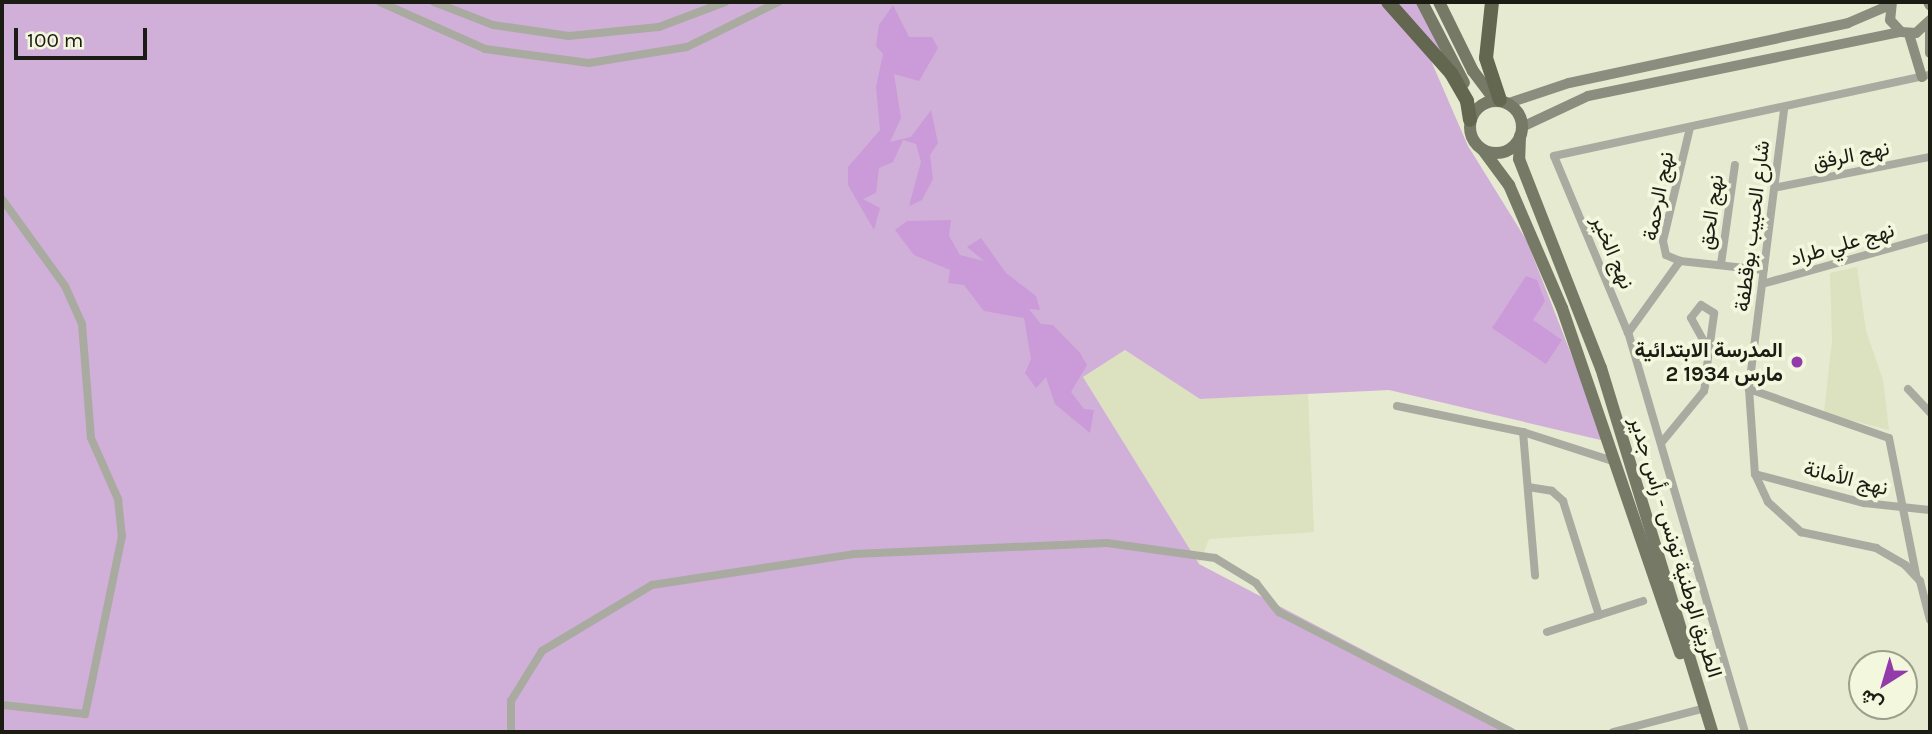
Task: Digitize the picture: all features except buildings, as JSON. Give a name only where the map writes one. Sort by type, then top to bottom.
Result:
[{"type":"highway","points":[[1388,2],[1451,73],[1468,101],[1472,116]]},
{"type":"highway","points":[[1492,2],[1486,58],[1501,101]]},
{"type":"main road","points":[[1422,2],[1472,116],[1471,138],[1483,150],[1508,150],[1521,132],[1501,101],[1473,71],[1439,2]]},
{"type":"main road","points":[[1472,116],[1501,101]]},
{"type":"main road","name":"الطريق الوطنية تونس - رأس جدير","points":[[1521,132],[1519,159],[1601,368],[1712,732]]},
{"type":"main road","name":"الطريق الوطنية تونس - رأس جدير","points":[[1483,150],[1520,207],[1616,462],[1704,732]]},
{"type":"street","points":[[380,2],[485,49],[589,63],[687,47],[778,2]]},
{"type":"street","points":[[435,2],[493,25],[569,36],[659,27],[726,2]]},
{"type":"street","points":[[1501,101],[1569,83],[1848,23],[1891,4],[1890,20],[1905,33],[1926,76]]},
{"type":"street","points":[[1521,132],[1588,96],[1905,33],[1930,21],[1930,53]]},
{"type":"street","name":"نهج الخير","points":[[1745,732],[1628,333],[1554,156],[1784,110],[1926,76]]},
{"type":"street","name":"شارع الحبيب بوقطفة","points":[[1784,110],[1778,187],[1749,389],[1755,474],[1768,502],[1801,532],[1876,548],[1916,574]]},
{"type":"street","name":"نهج الرحمة","points":[[1680,261],[1669,258],[1663,245],[1690,128]]},
{"type":"street","name":"نهج الرفق","points":[[1778,187],[1930,157]]},
{"type":"street","name":"نهج الحق","points":[[1721,264],[1735,165]]},
{"type":"street","points":[[2,199],[65,286],[82,324],[91,438],[118,499],[122,551],[85,714],[2,705]]},
{"type":"street","name":"نهج علي طراد","points":[[1762,284],[1930,237]]},
{"type":"street","points":[[1628,333],[1680,261],[1764,270]]},
{"type":"street","points":[[1662,442],[1702,395],[1709,350],[1713,310],[1702,305],[1691,318],[1709,350]]},
{"type":"street","points":[[1749,389],[1889,438],[1907,509],[1916,574],[1930,620]]},
{"type":"street","points":[[1908,389],[1930,412]]},
{"type":"street","points":[[1396,406],[1523,432],[1616,462]]},
{"type":"street","points":[[1523,432],[1535,575]]},
{"type":"street","name":"نهج الأمانة","points":[[1755,474],[1907,509],[1930,510]]},
{"type":"street","points":[[1528,487],[1552,491],[1564,504],[1599,615]]},
{"type":"street","points":[[511,732],[511,701],[542,651],[652,585],[854,554],[1107,543],[1215,558],[1256,583],[1279,612],[1511,732]]},
{"type":"street","points":[[1547,632],[1643,601]]},
{"type":"street","points":[[1613,732],[1698,710]]},
{"type":"shaded area","points":[[2,2],[1418,2],[1441,49],[1429,56],[1468,146],[1527,241],[1605,441],[1389,390],[1200,399],[1125,350],[1083,377],[1199,564],[1520,732],[2,732]]},
{"type":"shaded area","points":[[893,5],[909,37],[932,37],[938,48],[919,81],[894,74],[901,118],[890,142],[911,137],[931,110],[938,143],[930,155],[933,179],[922,200],[909,206],[921,162],[916,144],[903,140],[893,162],[879,168],[876,193],[863,199],[880,208],[874,230],[848,185],[848,167],[880,130],[876,87],[883,54],[876,46],[879,25]]},
{"type":"shaded area","points":[[951,220],[949,236],[960,255],[984,261],[967,247],[981,238],[1006,273],[1036,296],[1040,310],[1029,309],[1041,324],[1053,325],[1080,353],[1087,365],[1071,392],[1084,409],[1094,410],[1090,433],[1055,404],[1046,377],[1036,388],[1025,373],[1031,359],[1024,318],[984,311],[964,285],[948,283],[950,270],[914,255],[895,230],[907,221]]},
{"type":"shaded area","points":[[1857,267],[1866,331],[1883,380],[1889,430],[1824,413],[1832,341],[1830,273]]},
{"type":"shaded area","points":[[1526,276],[1537,280],[1545,301],[1533,320],[1562,340],[1546,364],[1492,328]]},
{"type":"shaded area","points":[[1125,350],[1200,399],[1308,394],[1314,532],[1209,539],[1199,564],[1083,377]]},
{"type":"place","name":"المدرسة الابتدائية 2 مارس 1934","points":[[1797,362]]}]
